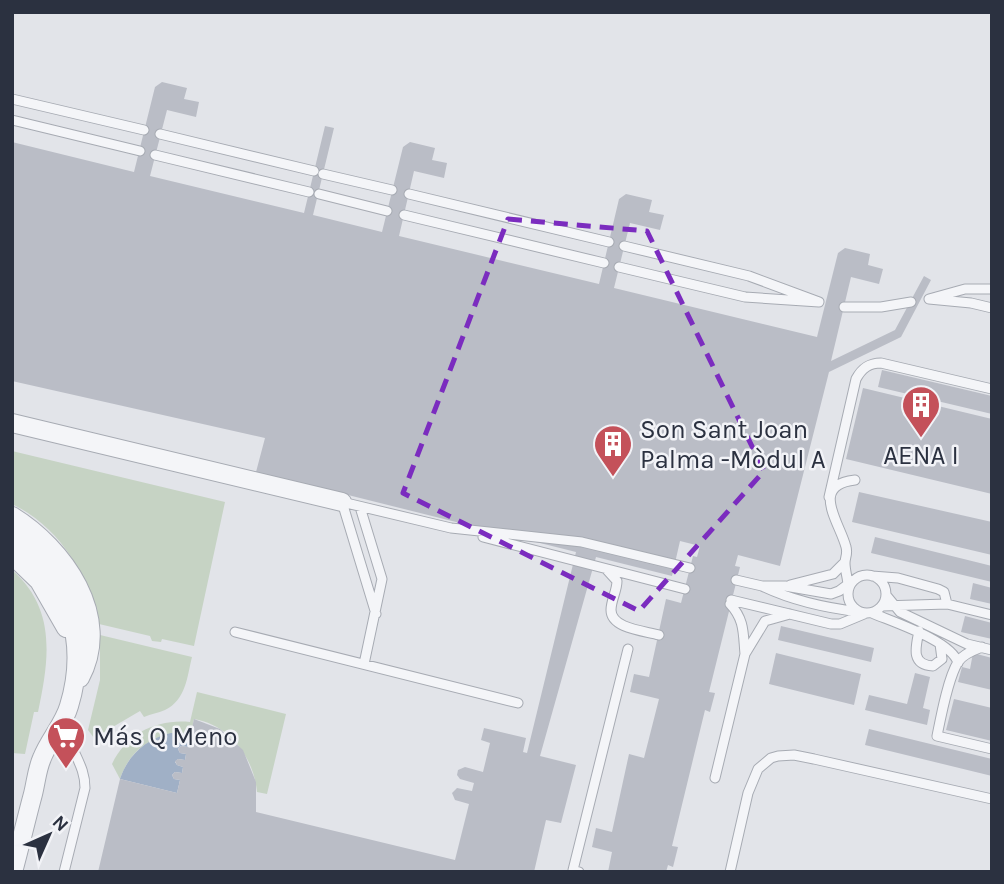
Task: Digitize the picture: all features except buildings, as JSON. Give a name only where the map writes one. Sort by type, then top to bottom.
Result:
[{"type":"street","points":[[12,423],[342,502]]},
{"type":"street","points":[[12,516],[32,529],[57,553],[81,593],[92,631],[89,658],[42,758],[13,872]]},
{"type":"street","points":[[12,536],[54,576],[65,596],[77,643],[77,664],[70,702]]},
{"type":"street","points":[[12,555],[38,581],[53,603],[72,641],[77,664]]},
{"type":"lane","points":[[12,99],[144,130]]},
{"type":"lane","points":[[12,120],[140,151]]},
{"type":"lane","points":[[160,134],[392,190]]},
{"type":"lane","points":[[155,155],[387,211]]},
{"type":"lane","points":[[409,194],[609,242]]},
{"type":"lane","points":[[404,215],[604,263]]},
{"type":"lane","points":[[620,267],[745,297],[822,303],[749,276],[625,246]]},
{"type":"lane","points":[[844,307],[871,307],[920,300],[965,289],[992,289]]},
{"type":"lane","points":[[920,300],[971,303],[992,308]]},
{"type":"lane","points":[[958,663],[955,655],[940,644],[850,604],[850,585],[845,562],[847,553],[829,497],[856,379],[872,363],[992,389]]},
{"type":"lane","points":[[829,497],[838,485],[855,480]]},
{"type":"lane","points":[[342,502],[685,589]]},
{"type":"lane","points":[[342,502],[376,614]]},
{"type":"lane","points":[[360,507],[382,579],[364,664]]},
{"type":"lane","points":[[451,528],[583,542],[690,568]]},
{"type":"lane","points":[[785,586],[833,574],[845,562]]},
{"type":"lane","points":[[605,569],[617,582],[611,609],[615,619],[628,627],[659,635]]},
{"type":"lane","points":[[872,576],[882,583],[887,605]]},
{"type":"lane","points":[[736,580],[762,586],[785,586],[831,594],[860,577],[898,578],[944,592],[947,604]]},
{"type":"lane","points":[[762,586],[784,597],[833,609],[866,613]]},
{"type":"lane","points":[[746,654],[744,625],[731,602],[831,624],[840,624],[887,605],[947,604],[992,615]]},
{"type":"lane","points":[[887,605],[967,644],[987,649]]},
{"type":"lane","points":[[715,778],[746,654],[765,621],[790,614]]},
{"type":"lane","points":[[915,620],[919,627],[916,659],[922,664],[933,666],[942,659],[940,644]]},
{"type":"lane","points":[[235,632],[518,703]]},
{"type":"lane","points":[[575,871],[628,649]]},
{"type":"lane","points":[[987,649],[971,652],[958,663],[946,696],[937,736],[992,749]]},
{"type":"lane","points":[[64,872],[85,788],[81,765],[68,741],[70,702]]},
{"type":"lane","points":[[730,872],[753,776],[764,763],[778,755],[814,759],[992,799]]},
{"type":"highlighted area","points":[[508,219],[647,231],[764,471],[639,611],[403,493]]},
{"type":"green space","points":[[12,451],[225,502],[194,646],[162,639],[161,642],[152,641],[150,636],[99,624],[87,587],[69,554],[44,525],[12,504]]},
{"type":"green space","points":[[12,570],[37,601],[46,636],[42,693],[38,712],[34,712],[25,754],[12,753]]},
{"type":"green space","points":[[100,635],[192,657],[184,687],[172,706],[144,717],[140,711],[94,738],[88,730],[100,680]]},
{"type":"green space","points":[[197,692],[286,714],[267,794],[257,792],[251,767],[238,745],[219,728],[194,719],[191,734],[168,736],[147,743],[131,758],[120,779],[112,764],[118,753],[144,730],[166,723],[190,722]]},
{"type":"water","points":[[171,733],[191,734],[188,747],[181,746],[178,749],[180,753],[186,754],[185,760],[178,759],[175,762],[183,767],[182,773],[175,772],[172,775],[174,779],[180,780],[177,793],[120,779],[123,770],[139,749],[154,739]]},
{"type":"place","name":"AENA I","points":[[921,439]]},
{"type":"place","name":"Son Sant Joan Palma -Mòdul A","points":[[613,478]]},
{"type":"place","name":"Más Q Meno","points":[[66,770]]}]
